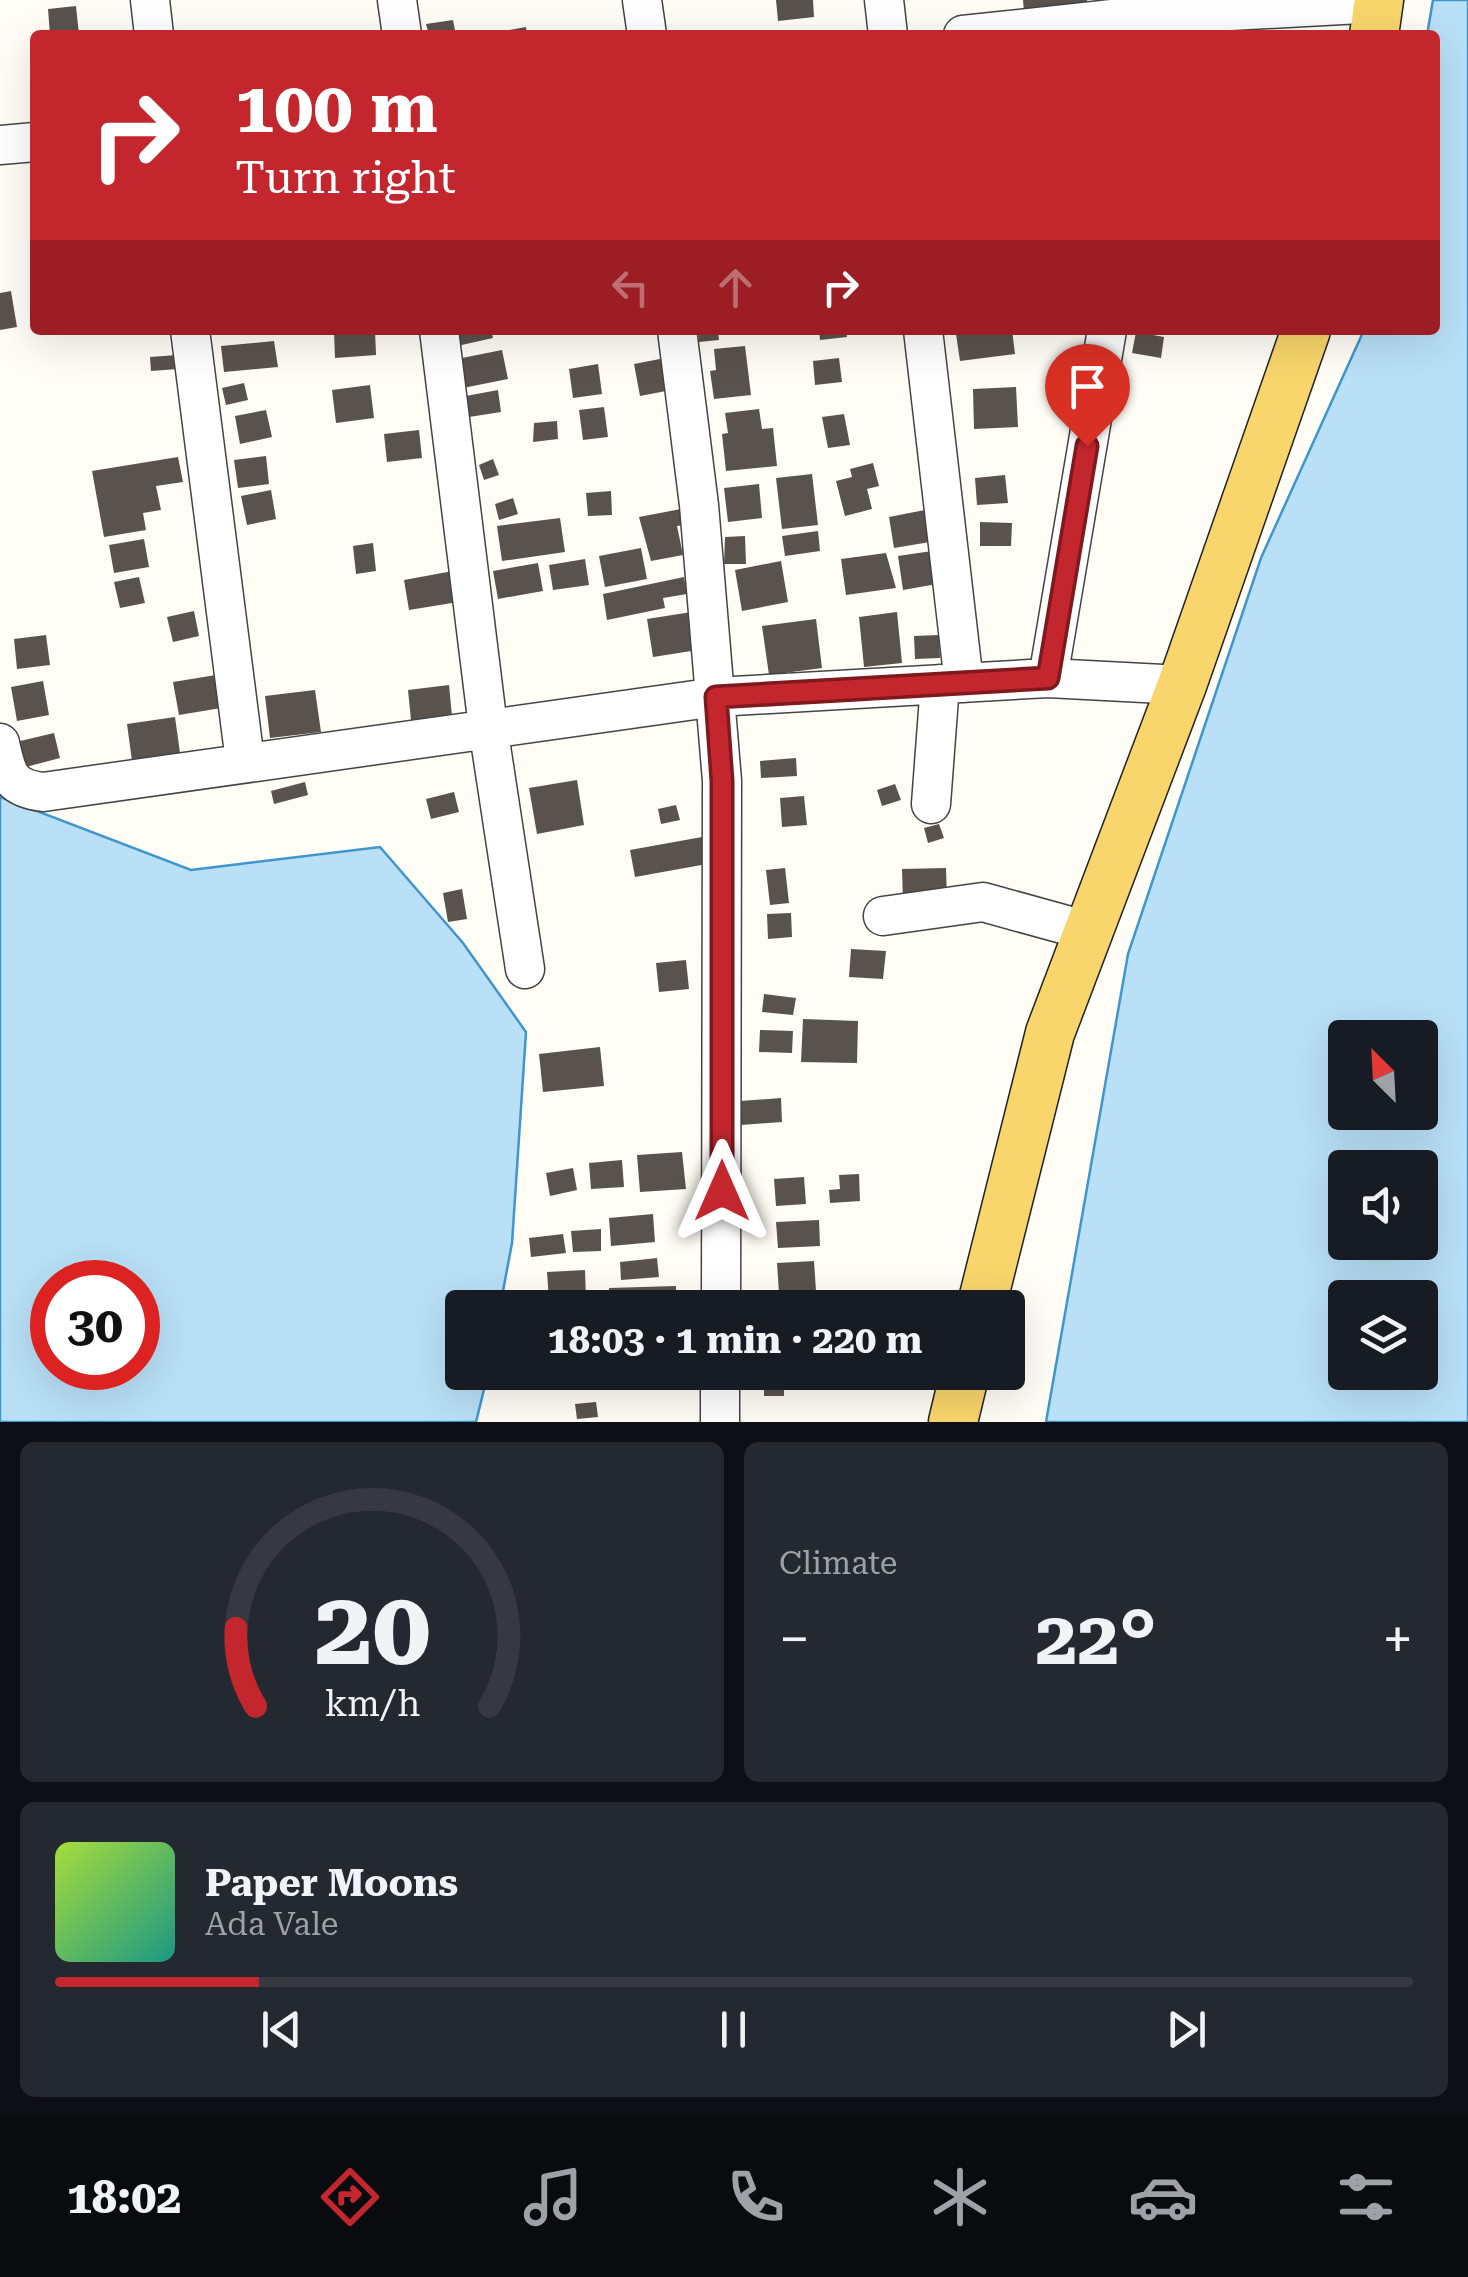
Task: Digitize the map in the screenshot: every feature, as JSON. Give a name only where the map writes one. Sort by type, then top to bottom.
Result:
[{"type":"main road","points":[[986,1290],[1050,1033],[1182,685],[1304,335]]},
{"type":"main road","points":[[953,1422],[961,1390]]},
{"type":"street","points":[[150,0],[153,30]]},
{"type":"street","points":[[397,0],[401,30]]},
{"type":"street","points":[[642,0],[646,30]]},
{"type":"street","points":[[884,0],[887,30]]},
{"type":"street","points":[[1011,30],[1139,17],[1377,13]]},
{"type":"street","points":[[0,145],[30,142]]},
{"type":"street","points":[[191,335],[245,761]]},
{"type":"street","points":[[440,335],[488,727],[525,969]]},
{"type":"street","points":[[678,335],[699,505],[722,781],[721,1290]]},
{"type":"street","points":[[922,335],[952,684],[932,804]]},
{"type":"street","points":[[1048,678],[1106,335]]},
{"type":"street","points":[[0,744],[11,780],[22,790],[43,792],[716,697],[1048,678],[1182,685]]},
{"type":"street","points":[[883,916],[984,902],[1088,932]]},
{"type":"street","points":[[720,1390],[720,1422]]},
{"type":"water","points":[[1433,0],[1468,0],[1468,1422],[1046,1422],[1128,954],[1261,558],[1362,335],[1440,335],[1440,30],[1428,30]]},
{"type":"water","points":[[0,797],[191,870],[380,847],[463,943],[526,1032],[512,1243],[503,1290],[445,1290],[445,1390],[484,1390],[476,1422],[0,1422]]},
{"type":"building","points":[[776,0],[813,0],[814,17],[778,21]]},
{"type":"building","points":[[1023,0],[1087,0],[1088,4],[1024,12]]},
{"type":"building","points":[[76,6],[78,30],[50,30],[48,9]]},
{"type":"building","points":[[453,20],[455,30],[428,30],[426,24]]},
{"type":"building","points":[[11,291],[17,327],[0,330],[0,293]]},
{"type":"building","points":[[334,335],[375,335],[376,355],[335,358]]},
{"type":"building","points":[[455,335],[492,335],[493,338],[457,346]]},
{"type":"building","points":[[698,335],[718,335],[719,340],[699,342]]},
{"type":"building","points":[[820,335],[847,335],[847,337],[820,340]]},
{"type":"building","points":[[956,335],[1013,335],[1015,354],[960,361]]},
{"type":"building","points":[[1135,335],[1164,337],[1161,358],[1132,353]]},
{"type":"building","points":[[274,341],[278,367],[224,372],[221,346]]},
{"type":"building","points":[[745,346],[751,395],[714,399],[710,371],[716,370],[714,349]]},
{"type":"building","points":[[502,350],[508,379],[463,388],[457,359]]},
{"type":"building","points":[[177,355],[178,369],[151,371],[150,357]]},
{"type":"building","points":[[665,358],[671,390],[640,396],[634,364]]},
{"type":"building","points":[[839,358],[842,382],[815,385],[813,361]]},
{"type":"building","points":[[598,364],[602,394],[573,398],[569,369]]},
{"type":"building","points":[[244,383],[248,400],[226,405],[222,388]]},
{"type":"building","points":[[370,385],[374,418],[336,423],[332,390]]},
{"type":"building","points":[[1016,387],[1018,427],[974,429],[973,389]]},
{"type":"building","points":[[498,390],[501,412],[469,417],[466,396]]},
{"type":"building","points":[[604,407],[608,437],[583,440],[579,410]]},
{"type":"building","points":[[759,409],[762,429],[773,428],[777,466],[726,471],[722,434],[728,433],[725,413]]},
{"type":"building","points":[[266,410],[272,437],[240,444],[235,416]]},
{"type":"building","points":[[844,414],[850,445],[828,448],[822,417]]},
{"type":"building","points":[[557,421],[558,439],[533,442],[534,423]]},
{"type":"building","points":[[419,430],[422,458],[387,462],[384,434]]},
{"type":"building","points":[[266,456],[269,484],[238,488],[234,460]]},
{"type":"building","points":[[178,457],[183,482],[156,486],[161,510],[143,513],[146,530],[104,537],[92,471]]},
{"type":"building","points":[[493,459],[499,475],[484,480],[479,465]]},
{"type":"building","points":[[873,463],[879,486],[867,489],[872,509],[845,516],[836,481],[852,477],[850,469]]},
{"type":"building","points":[[812,474],[818,525],[782,529],[776,478]]},
{"type":"building","points":[[1005,475],[1008,503],[977,505],[975,478]]},
{"type":"building","points":[[759,484],[762,518],[728,522],[724,488]]},
{"type":"building","points":[[271,490],[276,519],[247,525],[241,496]]},
{"type":"building","points":[[611,491],[612,515],[588,516],[586,493]]},
{"type":"building","points":[[513,498],[518,514],[499,520],[495,504]]},
{"type":"building","points":[[681,509],[684,525],[677,526],[683,555],[651,561],[639,517]]},
{"type":"building","points":[[930,509],[936,541],[894,548],[889,517]]},
{"type":"building","points":[[560,518],[565,552],[502,561],[497,526]]},
{"type":"building","points":[[980,522],[1012,523],[1011,546],[980,546]]},
{"type":"building","points":[[818,531],[820,551],[785,556],[782,536]]},
{"type":"building","points":[[745,536],[746,564],[724,564],[725,537]]},
{"type":"building","points":[[144,539],[149,567],[114,573],[109,545]]},
{"type":"building","points":[[373,543],[376,571],[356,574],[353,546]]},
{"type":"building","points":[[641,548],[647,579],[605,587],[599,556]]},
{"type":"building","points":[[932,551],[937,584],[903,590],[898,556]]},
{"type":"building","points":[[886,553],[896,588],[846,595],[841,559]]},
{"type":"building","points":[[585,559],[589,585],[553,590],[549,565]]},
{"type":"building","points":[[781,561],[788,602],[742,611],[735,570]]},
{"type":"building","points":[[538,563],[543,591],[498,599],[493,571]]},
{"type":"building","points":[[453,571],[458,602],[409,610],[404,580]]},
{"type":"building","points":[[139,577],[145,603],[120,608],[114,582]]},
{"type":"building","points":[[684,577],[687,594],[663,598],[665,608],[607,620],[603,594]]},
{"type":"building","points":[[194,611],[199,636],[173,642],[167,617]]},
{"type":"building","points":[[698,611],[704,649],[653,657],[647,619]]},
{"type":"building","points":[[897,612],[902,663],[864,667],[859,617]]},
{"type":"building","points":[[816,619],[822,668],[769,675],[762,626]]},
{"type":"building","points":[[46,635],[50,665],[17,669],[14,639]]},
{"type":"building","points":[[939,635],[940,658],[915,659],[914,636]]},
{"type":"building","points":[[216,675],[221,708],[179,715],[173,682]]},
{"type":"building","points":[[43,681],[49,715],[17,721],[11,687]]},
{"type":"building","points":[[449,685],[452,716],[411,720],[408,690]]},
{"type":"building","points":[[315,690],[321,732],[270,738],[265,696]]},
{"type":"building","points":[[175,717],[180,753],[132,761],[127,724]]},
{"type":"building","points":[[54,733],[60,758],[22,768],[16,742]]},
{"type":"building","points":[[796,758],[797,776],[761,778],[760,761]]},
{"type":"building","points":[[577,780],[584,825],[537,834],[529,788]]},
{"type":"building","points":[[305,782],[308,795],[274,804],[271,791]]},
{"type":"building","points":[[895,784],[901,800],[882,806],[877,790]]},
{"type":"building","points":[[454,792],[459,812],[431,819],[426,799]]},
{"type":"building","points":[[804,796],[807,825],[782,827],[780,798]]},
{"type":"building","points":[[676,805],[680,820],[661,824],[658,809]]},
{"type":"building","points":[[939,824],[944,838],[928,843],[924,828]]},
{"type":"building","points":[[702,837],[707,864],[635,877],[630,850]]},
{"type":"building","points":[[785,868],[789,903],[770,905],[766,870]]},
{"type":"building","points":[[946,868],[947,899],[903,901],[902,869]]},
{"type":"building","points":[[462,889],[467,919],[448,922],[443,893]]},
{"type":"building","points":[[791,913],[792,937],[768,939],[767,914]]},
{"type":"building","points":[[851,949],[886,951],[883,979],[849,977]]},
{"type":"building","points":[[686,960],[689,989],[659,992],[656,963]]},
{"type":"building","points":[[764,994],[796,998],[793,1015],[762,1012]]},
{"type":"building","points":[[803,1019],[858,1021],[857,1063],[801,1062]]},
{"type":"building","points":[[760,1030],[793,1031],[792,1053],[759,1052]]},
{"type":"building","points":[[600,1047],[604,1086],[543,1092],[539,1054]]},
{"type":"building","points":[[781,1098],[782,1122],[741,1125],[740,1101]]},
{"type":"building","points":[[682,1152],[686,1189],[640,1192],[637,1155]]},
{"type":"building","points":[[622,1160],[624,1187],[591,1189],[589,1163]]},
{"type":"building","points":[[573,1168],[577,1190],[550,1196],[546,1173]]},
{"type":"building","points":[[859,1174],[860,1201],[830,1203],[829,1190],[840,1189],[839,1175]]},
{"type":"building","points":[[804,1177],[806,1204],[776,1206],[774,1179]]},
{"type":"building","points":[[653,1214],[655,1242],[611,1246],[609,1218]]},
{"type":"building","points":[[819,1220],[820,1246],[778,1248],[776,1222]]},
{"type":"building","points":[[601,1229],[601,1251],[573,1252],[571,1231]]},
{"type":"building","points":[[563,1234],[566,1253],[531,1257],[529,1238]]},
{"type":"building","points":[[657,1258],[659,1277],[621,1280],[620,1262]]},
{"type":"building","points":[[814,1261],[816,1290],[779,1290],[777,1263]]},
{"type":"building","points":[[585,1270],[586,1290],[548,1290],[547,1272]]},
{"type":"building","points":[[676,1286],[676,1290],[609,1290]]},
{"type":"building","points":[[764,1390],[784,1390],[784,1396],[764,1396]]},
{"type":"building","points":[[596,1402],[598,1417],[577,1419],[575,1404]]},
{"type":"route","points":[[722,1191],[722,781],[716,697],[1048,678],[1087,446]]}]
